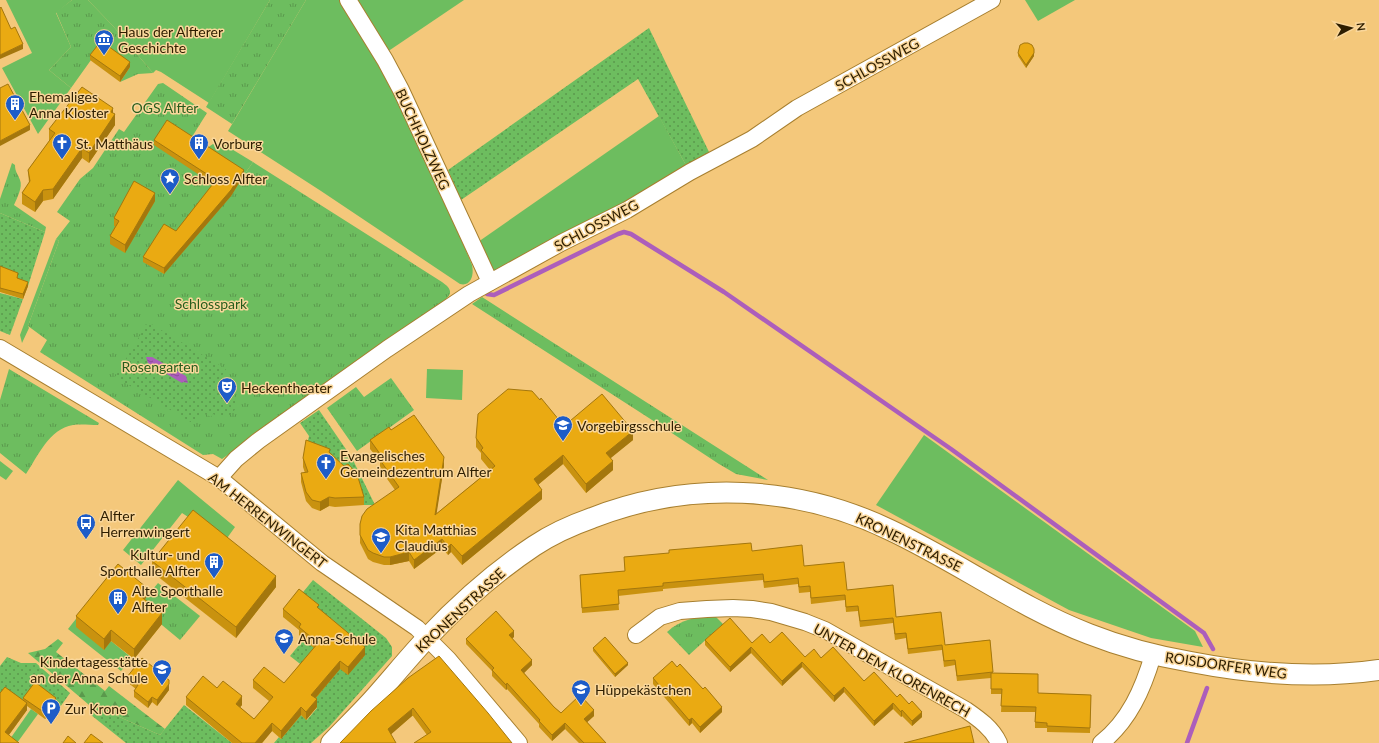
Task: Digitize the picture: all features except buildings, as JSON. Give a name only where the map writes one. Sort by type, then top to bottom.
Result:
[{"type":"street","name":"BUCHHOLZWEG","points":[[348,0],[385,60],[401,90],[490,282]]},
{"type":"street","name":"SCHLOSSWEG","points":[[219,478],[243,452],[387,349],[469,294],[561,243],[627,210],[690,172],[752,139],[797,108],[992,0]]},
{"type":"street","name":"AM HERRENWINGERT","points":[[0,348],[219,478],[322,563],[395,612],[428,637],[453,663],[519,743]]},
{"type":"street","name":"KRONENSTRASSE","points":[[331,743],[375,698],[428,637],[490,578],[535,545],[603,513],[654,499],[693,493],[728,492],[768,494],[835,509],[864,518],[923,547],[1063,624],[1102,639],[1153,655]]},
{"type":"street","name":"UNTER DEM KLORENRECH","points":[[636,634],[660,616],[692,610],[727,608],[752,609],[788,616],[824,630],[966,710],[979,718],[990,728],[999,743]]},
{"type":"street","name":"ROISDORFER WEG","points":[[1101,743],[1122,723],[1134,703],[1144,682],[1153,655],[1263,673],[1329,675],[1379,670]]},
{"type":"green space","points":[[6,0],[72,0],[56,13],[71,47],[49,70],[71,88],[38,134],[2,68],[32,53]]},
{"type":"green space","points":[[72,0],[88,0],[113,26],[153,73],[138,74],[120,82],[130,67],[101,46],[71,88],[49,70],[71,47],[56,12]]},
{"type":"green space","points":[[88,0],[270,0],[209,103],[161,72],[156,70],[153,73],[113,26]]},
{"type":"green space","points":[[270,0],[306,0],[232,124],[206,107]]},
{"type":"green space","points":[[306,0],[341,0],[353,16],[418,137],[472,265],[473,272],[470,281],[467,283],[460,284],[228,131]]},
{"type":"green space","points":[[356,0],[464,0],[387,52]]},
{"type":"green space","points":[[1025,0],[1075,0],[1038,21]]},
{"type":"green space","points":[[649,28],[710,154],[687,167],[638,79],[461,200],[448,170]]},
{"type":"green space","name":"Schlosspark","points":[[163,83],[207,113],[190,140],[244,175],[253,162],[442,282],[450,290],[450,294],[446,299],[222,459],[213,454],[203,455],[40,352],[47,340],[28,326],[59,241],[56,239],[70,221],[57,212],[80,179],[93,168],[119,129],[124,132],[158,84]]},
{"type":"green space","points":[[659,116],[687,167],[618,206],[491,273],[478,242]]},
{"type":"green space","points":[[218,143],[225,145],[253,162],[244,175],[207,148]]},
{"type":"green space","points":[[12,163],[15,165],[21,183],[14,205],[46,227],[45,232],[0,213],[0,199]]},
{"type":"green space","points":[[0,213],[45,232],[28,286],[17,282],[18,277],[0,271]]},
{"type":"green space","points":[[56,239],[59,241],[28,326],[29,328],[22,343],[20,335]]},
{"type":"green space","points":[[0,293],[23,299],[10,335],[0,331]]},
{"type":"green space","points":[[482,297],[768,480],[736,474],[719,464],[472,304]]},
{"type":"green space","name":"Rosengarten","points":[[148,322],[226,369],[219,381],[229,386],[227,389],[233,394],[236,400],[235,410],[231,414],[220,417],[213,414],[211,417],[201,412],[194,424],[115,377]]},
{"type":"green space","points":[[9,369],[99,423],[98,425],[73,425],[57,432],[45,444],[26,474],[0,453],[0,400]]},
{"type":"green space","points":[[427,369],[463,370],[462,400],[426,398]]},
{"type":"green space","points":[[391,378],[414,410],[357,451],[327,408],[356,387],[364,397]]},
{"type":"green space","points":[[319,410],[352,458],[375,505],[364,505],[360,492],[306,449],[309,436],[300,423]]},
{"type":"green space","points":[[924,435],[1195,631],[1203,647],[1151,638],[1069,610],[876,505]]},
{"type":"green space","points":[[0,461],[13,471],[6,480],[0,476]]},
{"type":"green space","points":[[178,480],[235,527],[225,541],[182,513],[141,565],[123,550]]},
{"type":"green space","points":[[113,572],[104,649],[111,641],[132,658],[121,671],[68,629]]},
{"type":"green space","points":[[313,580],[386,638],[392,647],[392,656],[329,727],[311,743],[274,743],[279,737],[281,739],[301,715],[307,720],[317,708],[304,667],[290,656],[304,639],[299,597]]},
{"type":"green space","points":[[158,583],[200,616],[180,640],[139,606]]},
{"type":"green space","points":[[715,616],[723,624],[689,655],[667,632],[683,621]]},
{"type":"green space","points":[[58,639],[63,643],[56,652],[105,691],[109,686],[165,729],[160,735],[97,707],[95,710],[28,653],[45,649]]},
{"type":"green space","points":[[7,657],[21,663],[36,663],[70,693],[58,710],[54,706],[56,703],[23,704],[0,701],[0,666]]},
{"type":"green space","points":[[184,705],[232,743],[126,743],[91,715],[97,707],[160,735]]},
{"type":"green space","points":[[31,709],[38,714],[17,743],[10,739]]},
{"type":"water","points":[[146,357],[152,357],[186,376],[188,383],[182,383],[148,363]]},
{"type":"waterway","points":[[487,294],[494,295],[618,234],[624,232],[631,234],[724,292],[951,449],[1204,633],[1213,649]]},
{"type":"waterway","points":[[1187,743],[1207,688]]},
{"type":"place","name":"Haus der Alfterer Geschichte","points":[[104,56]]},
{"type":"place","name":"Ehemaliges Anna Kloster","points":[[15,121]]},
{"type":"place","name":"St. Matthäus","points":[[62,160]]},
{"type":"place","name":"Vorburg","points":[[199,160]]},
{"type":"place","name":"Schloss Alfter","points":[[170,195]]},
{"type":"place","name":"Heckentheater","points":[[227,404]]},
{"type":"place","name":"Vorgebirgsschule","points":[[563,442]]},
{"type":"place","name":"Evangelisches Gemeindezentrum Alfter","points":[[326,480]]},
{"type":"place","name":"Alfter Herrenwingert","points":[[86,540]]},
{"type":"place","name":"Kita Matthias Claudius","points":[[381,554]]},
{"type":"place","name":"Kultur- und Sporthalle Alfter","points":[[214,579]]},
{"type":"place","name":"Alte Sporthalle Alfter","points":[[118,615]]},
{"type":"place","name":"Anna-Schule","points":[[284,655]]},
{"type":"place","name":"Kindertagesstätte an der Anna Schule","points":[[162,686]]},
{"type":"place","name":"Hüppekästchen","points":[[581,706]]},
{"type":"place","name":"Zur Krone","points":[[51,725]]},
{"type":"park label","name":"OGS Alfter","points":[[165,107]]}]
